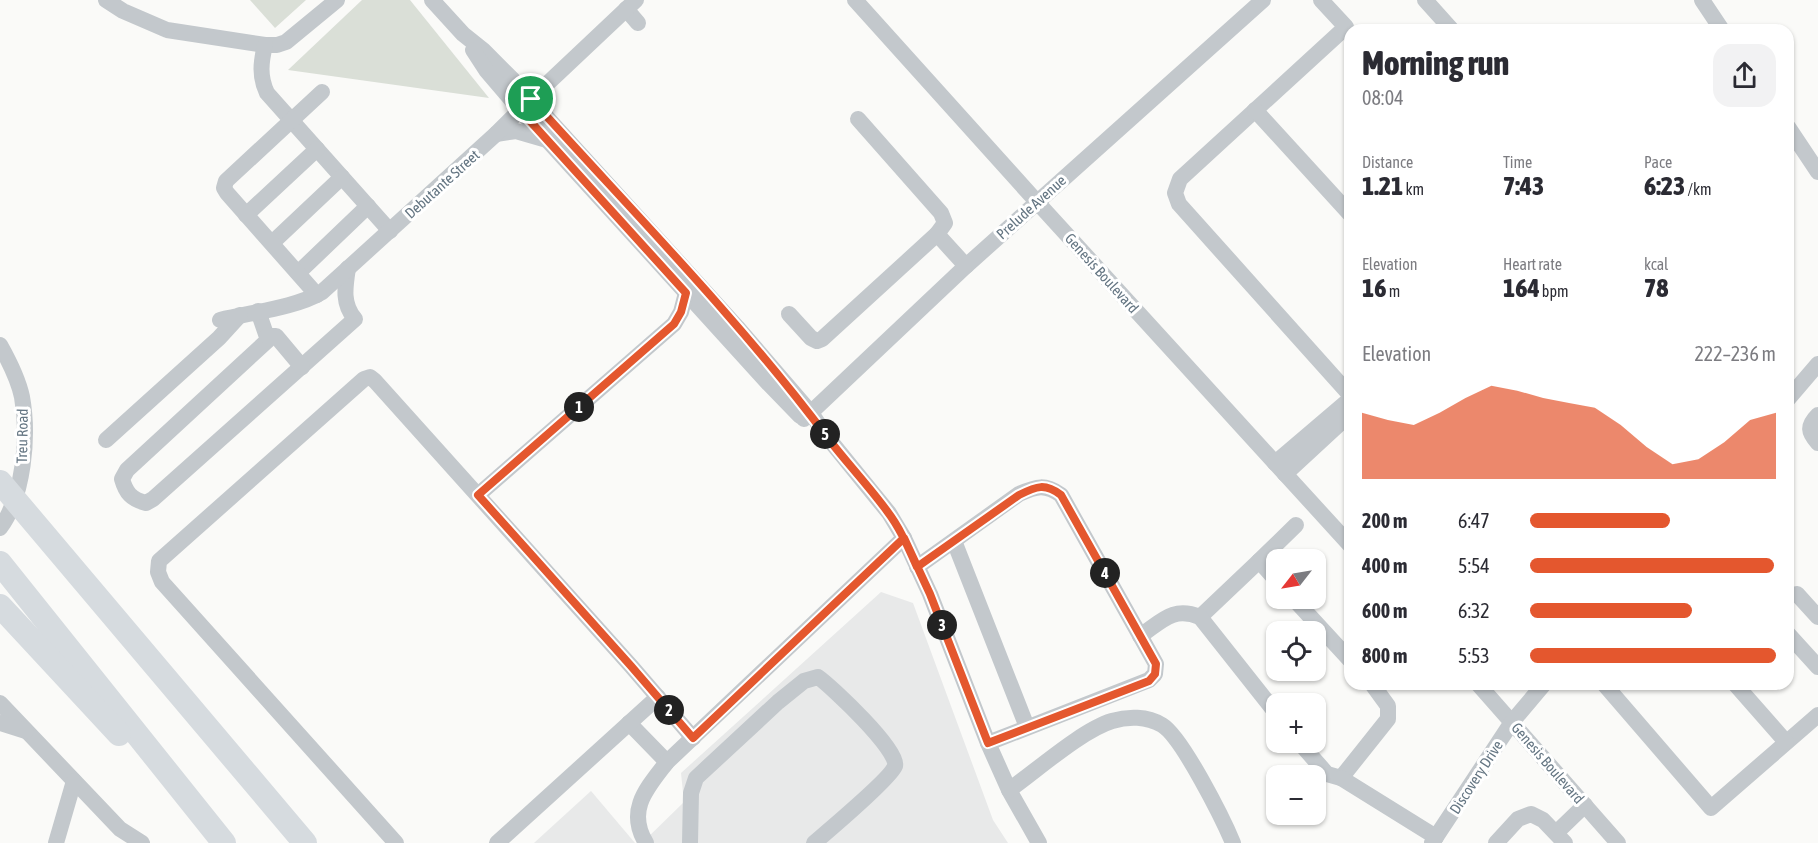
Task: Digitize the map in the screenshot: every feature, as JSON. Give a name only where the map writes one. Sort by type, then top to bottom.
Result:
[{"type":"highway","points":[[0,482],[305,843]]},
{"type":"highway","points":[[7,572],[224,843]]},
{"type":"highway","points":[[0,606],[134,750],[201,816]]},
{"type":"street","points":[[106,0],[123,11],[167,30],[265,45],[286,42],[337,0]]},
{"type":"street","points":[[432,0],[463,34],[497,63],[548,140],[686,293],[732,332]]},
{"type":"street","name":"Genesis Boulevard","points":[[855,0],[1344,538]]},
{"type":"street","name":"Prelude Avenue","points":[[807,416],[966,266],[1263,0]]},
{"type":"street","points":[[1321,0],[1344,26]]},
{"type":"street","points":[[1425,0],[1447,24]]},
{"type":"street","points":[[1702,0],[1718,24]]},
{"type":"street","points":[[631,5],[638,23]]},
{"type":"street","name":"Debutante Street","points":[[220,320],[294,303],[317,295],[496,135],[525,104],[631,5]]},
{"type":"street","points":[[1344,33],[1255,110],[1180,179],[1175,193],[1179,204],[1344,390]]},
{"type":"street","points":[[463,34],[486,70],[505,93],[525,104],[828,438],[889,513],[904,538],[917,567],[1009,790],[1039,843]]},
{"type":"street","points":[[265,45],[260,65],[262,83],[267,93],[390,231]]},
{"type":"street","points":[[317,295],[224,188],[226,181],[322,92]]},
{"type":"street","points":[[496,135],[506,107],[505,93]]},
{"type":"street","points":[[1255,110],[1344,207]]},
{"type":"street","points":[[789,314],[811,338],[817,341],[822,339],[936,234],[945,223],[941,213],[858,119]]},
{"type":"street","points":[[496,135],[516,131],[548,140]]},
{"type":"street","points":[[1794,136],[1818,172]]},
{"type":"street","points":[[246,215],[317,149]]},
{"type":"street","points":[[272,243],[342,177]]},
{"type":"street","points":[[298,273],[368,206]]},
{"type":"street","points":[[936,234],[966,266]]},
{"type":"street","points":[[258,311],[268,340],[127,470],[122,479],[125,490],[133,499],[146,503],[153,499],[355,319],[349,312],[344,294],[348,268]]},
{"type":"street","points":[[478,495],[674,324],[681,312],[686,293]]},
{"type":"street","points":[[106,440],[219,338],[240,315]]},
{"type":"street","points":[[267,336],[276,336],[302,366]]},
{"type":"street","name":"Treu Road","points":[[0,345],[14,373],[22,397],[24,449],[16,497],[8,517],[0,528]]},
{"type":"street","points":[[1794,391],[1818,364]]},
{"type":"street","points":[[396,843],[162,582],[157,565],[364,379],[370,377],[478,495],[693,738]]},
{"type":"street","points":[[1280,468],[1344,403]]},
{"type":"street","points":[[1818,415],[1810,423],[1809,428],[1810,435],[1818,443]]},
{"type":"street","points":[[1280,468],[1344,419]]},
{"type":"street","points":[[917,567],[1019,495],[1034,488],[1050,488],[1061,495],[1156,664],[1155,674],[1149,681],[988,743]]},
{"type":"street","points":[[1200,617],[1296,525]]},
{"type":"street","points":[[646,843],[638,825],[639,807],[644,792],[667,762],[904,538]]},
{"type":"street","points":[[954,541],[1028,728]]},
{"type":"street","points":[[1259,561],[1266,569]]},
{"type":"street","points":[[1797,594],[1818,617]]},
{"type":"street","points":[[1303,609],[1344,653]]},
{"type":"street","points":[[1140,636],[1174,614],[1188,612],[1200,617],[1266,700]]},
{"type":"street","points":[[1794,640],[1818,667]]},
{"type":"street","points":[[690,843],[691,793],[696,778],[804,681],[818,677],[829,685],[884,743],[895,761],[894,768],[877,786],[814,843]]},
{"type":"street","points":[[1341,778],[1388,719],[1388,706],[1376,690]]},
{"type":"street","name":"Genesis Boulevard","points":[[1483,690],[1618,843]]},
{"type":"street","name":"Discovery Drive","points":[[1434,840],[1512,722],[1539,690]]},
{"type":"street","points":[[1609,690],[1711,808],[1818,715]]},
{"type":"street","points":[[1740,690],[1786,742]]},
{"type":"street","points":[[497,843],[658,697]]},
{"type":"street","points":[[0,703],[120,829],[142,843]]},
{"type":"street","points":[[1009,790],[1087,733],[1112,721],[1140,717],[1163,725],[1188,755],[1233,843]]},
{"type":"street","points":[[0,723],[27,731]]},
{"type":"street","points":[[630,723],[667,762]]},
{"type":"street","points":[[1309,753],[1327,774],[1341,778],[1434,840]]},
{"type":"street","points":[[56,843],[74,781]]},
{"type":"street","points":[[1496,843],[1518,819],[1531,814],[1543,820],[1560,838],[1585,805]]},
{"type":"shaded area","points":[[250,0],[306,0],[275,28]]},
{"type":"shaded area","points":[[362,0],[410,0],[489,98],[288,70]]},
{"type":"shaded area","points":[[881,592],[913,603],[993,820],[1008,843],[642,843],[684,802],[681,773]]},
{"type":"shaded area","points":[[591,791],[635,843],[534,843]]},
{"type":"route","points":[[531,99],[520,110],[686,293],[681,312],[674,324],[478,495],[693,738],[904,538],[930,594],[988,743],[1149,681],[1155,674],[1156,664],[1061,495],[1050,488],[1034,488],[1019,495],[917,567],[904,538],[889,513],[828,438],[811,413],[703,287],[618,197],[531,99]]}]
